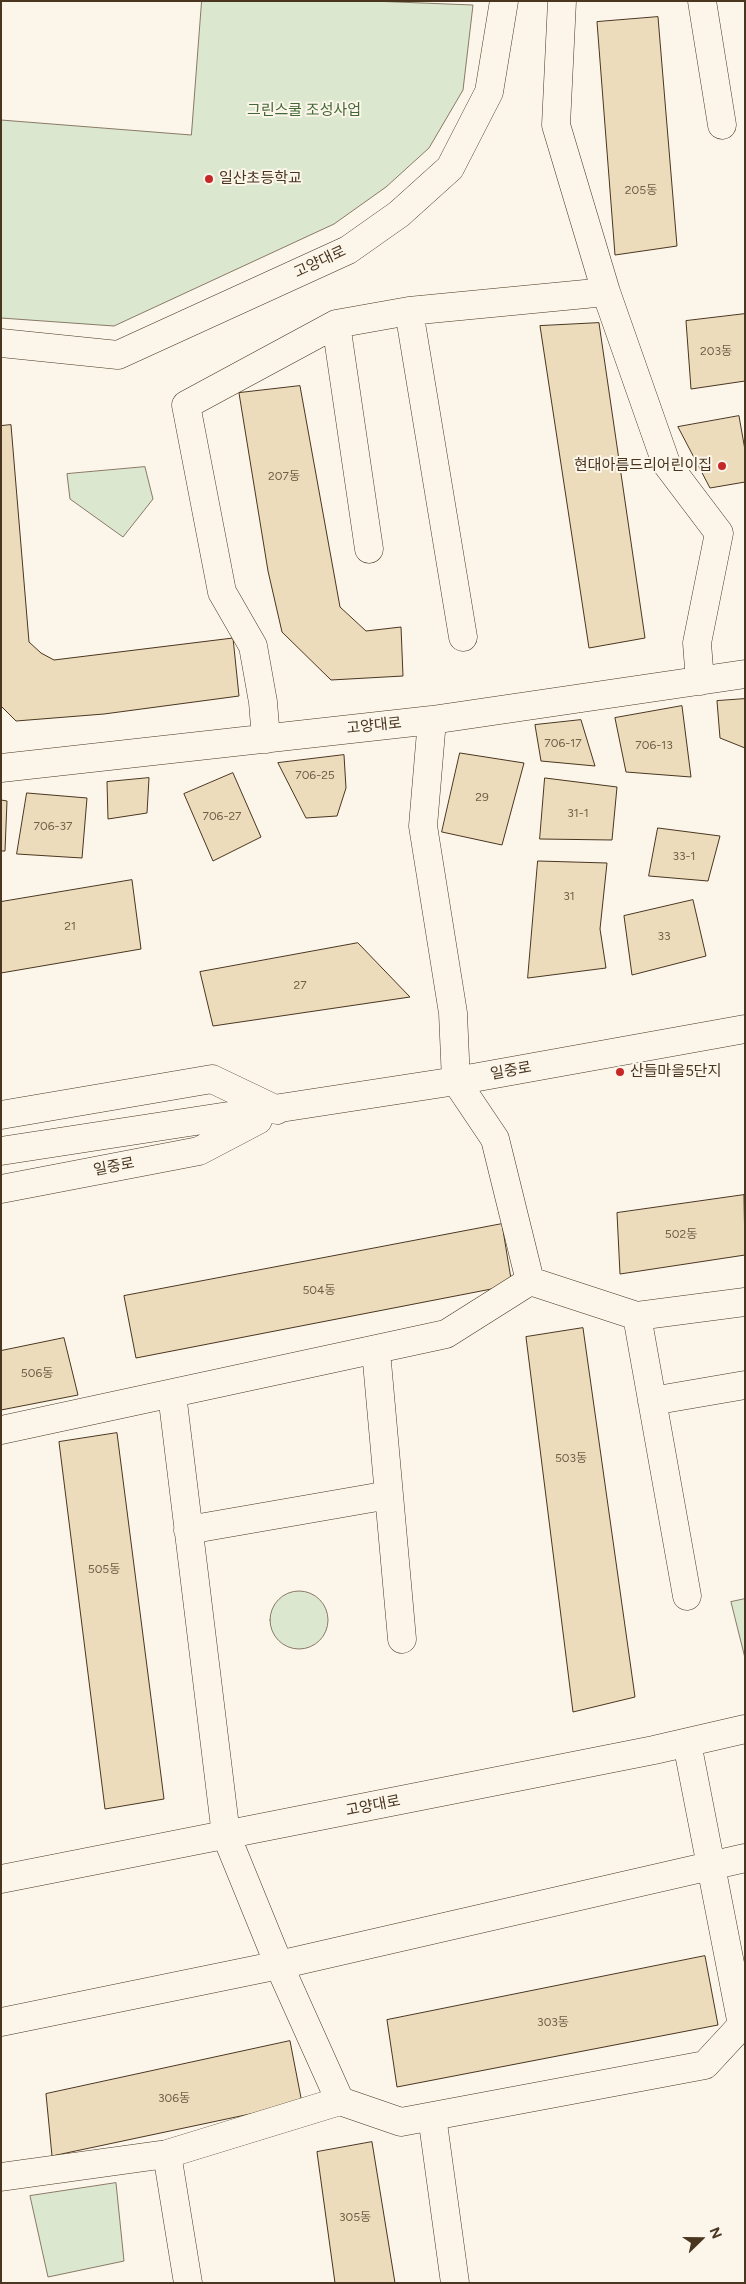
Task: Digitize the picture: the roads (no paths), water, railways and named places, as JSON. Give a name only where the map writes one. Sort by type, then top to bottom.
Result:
[{"type":"street","name":"고양대로","points":[[1,343],[118,355],[348,250],[399,214],[450,168],[489,92],[504,1]]},
{"type":"street","points":[[562,1],[556,125],[606,292],[666,463],[719,533],[697,643],[700,681]]},
{"type":"street","points":[[702,1],[722,125]]},
{"type":"street","points":[[266,738],[263,702],[253,646],[222,592],[186,405],[336,324],[408,311],[606,292]]},
{"type":"street","points":[[408,311],[463,637]]},
{"type":"street","points":[[336,324],[369,550]]},
{"type":"street","name":"고양대로","points":[[1,768],[432,720],[745,674]]},
{"type":"street","points":[[432,720],[423,826],[453,1013],[456,1081],[495,1139],[530,1281]]},
{"type":"street","name":"일중로","points":[[1,1151],[456,1081],[745,1029]]},
{"type":"street","points":[[1,1116],[212,1079],[277,1110]]},
{"type":"street","name":"일중로","points":[[1,1189],[199,1151],[277,1110]]},
{"type":"street","points":[[530,1281],[637,1316],[745,1302]]},
{"type":"street","points":[[1,1430],[376,1351],[446,1334],[530,1281]]},
{"type":"street","points":[[637,1316],[687,1596]]},
{"type":"street","points":[[376,1351],[402,1639]]},
{"type":"street","points":[[652,1401],[745,1385]]},
{"type":"street","points":[[172,1394],[226,1835],[279,1965],[340,2101]]},
{"type":"street","points":[[188,1530],[389,1495]]},
{"type":"street","name":"고양대로","points":[[1,1880],[687,1743],[745,1729]]},
{"type":"street","points":[[1,2177],[167,2154],[340,2101],[401,2122],[705,2065],[743,2026],[687,1743]]},
{"type":"street","points":[[1,2022],[279,1965],[745,1858]]},
{"type":"street","points":[[432,2116],[455,2283]]},
{"type":"street","points":[[167,2154],[188,2283]]},
{"type":"place","name":"일산초등학교","points":[[209,179]]},
{"type":"place","name":"현대아름드리어린이집","points":[[722,466]]},
{"type":"place","name":"산들마을5단지","points":[[620,1072]]},
{"type":"park label","name":"그린스쿨 조성사업","points":[[304,111]]}]
